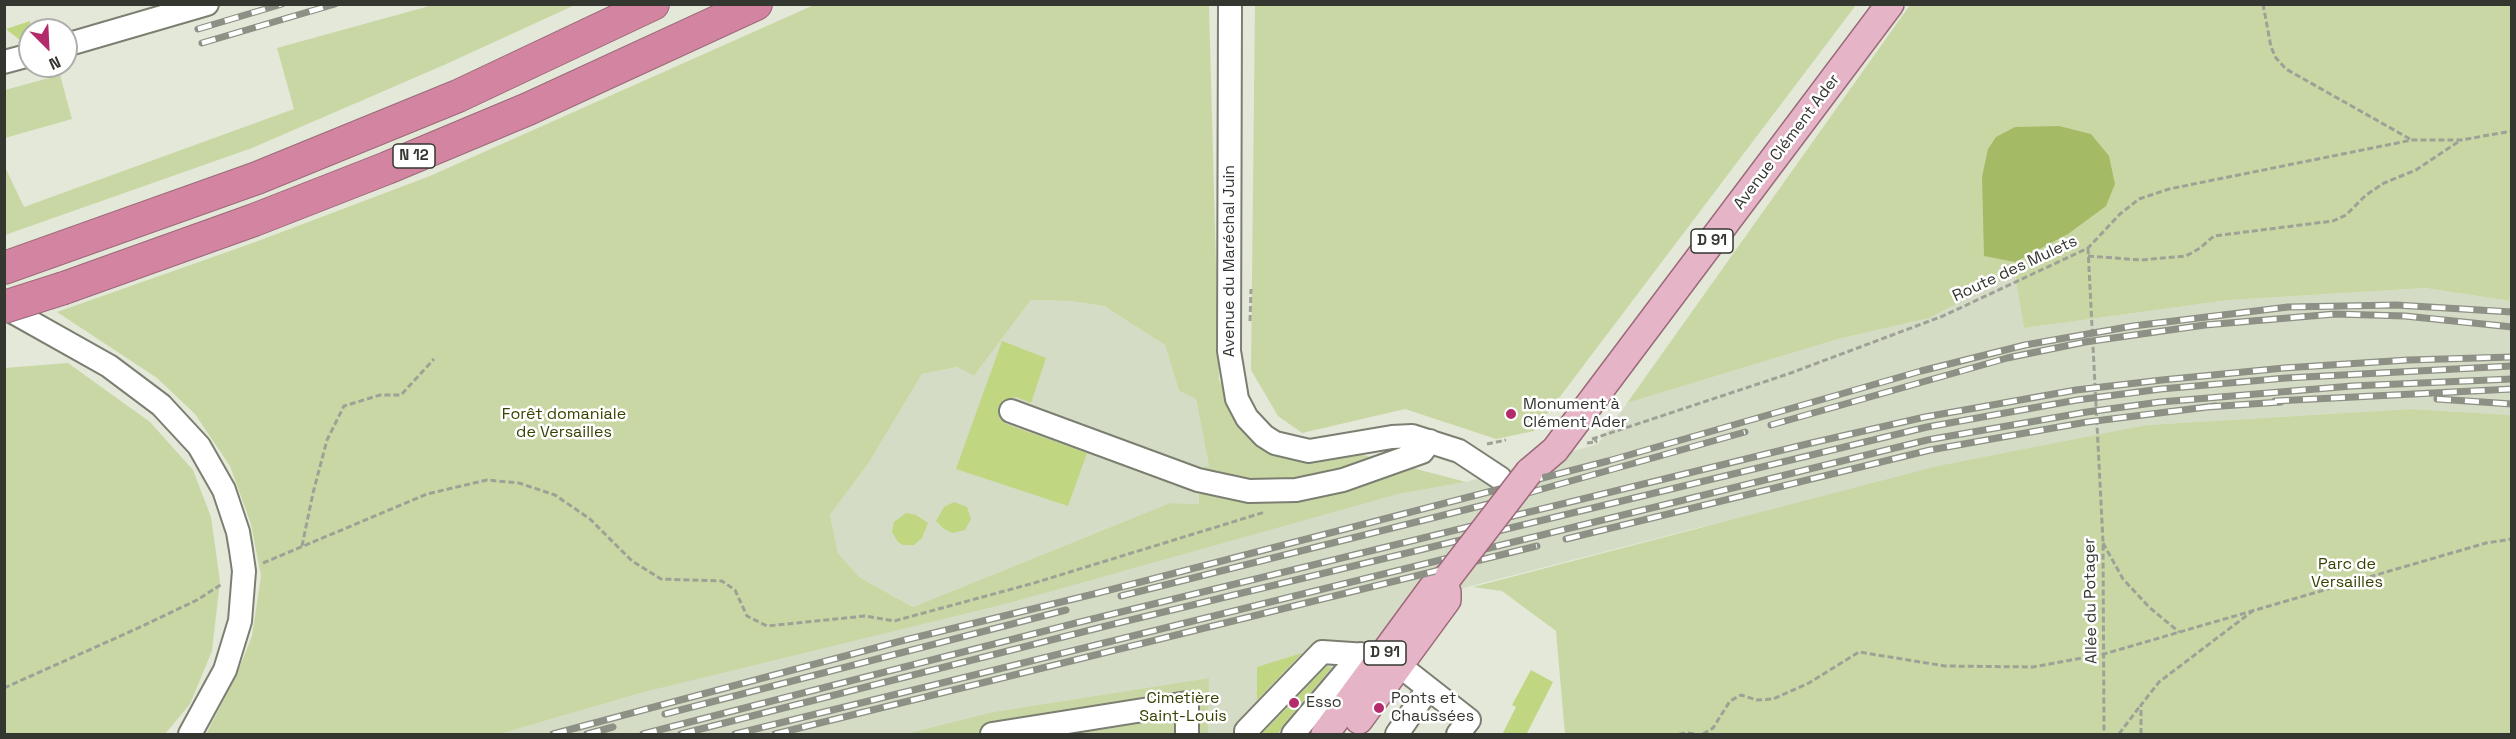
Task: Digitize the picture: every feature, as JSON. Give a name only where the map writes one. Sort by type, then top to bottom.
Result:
[{"type":"highway","name":"N 12","points":[[11,265],[278,169],[458,96],[653,4]]},
{"type":"highway","name":"N 12","points":[[4,307],[254,220],[387,168],[528,109],[756,4]]},
{"type":"main road","name":"Avenue Clément Ader","points":[[1529,472],[1533,456],[1563,421],[1871,4]]},
{"type":"main road","name":"Avenue Clément Ader","points":[[1529,472],[1555,450],[1890,4]]},
{"type":"main road","name":"D 91","points":[[1325,735],[1433,587],[1449,576],[1529,472]]},
{"type":"main road","name":"D 91","points":[[1347,735],[1382,657]]},
{"type":"street","points":[[78,42],[207,4]]},
{"type":"street","name":"Avenue du Maréchal Juin","points":[[1230,4],[1229,351],[1237,399],[1247,418],[1263,436],[1275,443],[1288,448],[1309,451],[1392,436],[1412,436],[1459,451],[1500,478]]},
{"type":"street","points":[[4,307],[109,366],[161,405],[199,446],[212,466],[232,512],[250,569],[234,643],[212,696],[190,735]]},
{"type":"street","points":[[1011,411],[1198,480],[1248,491],[1284,491],[1326,484],[1422,452],[1430,441]]},
{"type":"street","points":[[1246,735],[1246,731],[1322,652],[1382,657],[1469,720],[1458,735]]},
{"type":"street","points":[[1293,735],[1382,657]]},
{"type":"street","points":[[1397,735],[1428,689]]},
{"type":"street","points":[[992,735],[1083,726],[1187,703],[1187,735]]},
{"type":"path","points":[[2263,4],[2271,47],[2276,58],[2286,69],[2302,80],[2347,101],[2412,140]]},
{"type":"path","name":"Route des Mulets","points":[[1595,438],[1788,374],[1943,316],[2088,248],[2120,214],[2139,199],[2169,189],[2412,140],[2461,140],[2511,131]]},
{"type":"path","points":[[2088,256],[2141,261],[2186,256],[2214,236],[2333,221],[2346,215],[2375,189],[2416,170],[2461,140]]},
{"type":"path","name":"Allée du Potager","points":[[2088,248],[2103,542],[2104,735]]},
{"type":"path","points":[[1248,324],[1252,318],[1251,284]]},
{"type":"path","points":[[302,546],[327,440],[344,406],[380,395],[402,395],[434,359]]},
{"type":"path","points":[[1481,442],[1488,444],[1506,440]]},
{"type":"path","points":[[4,688],[197,600],[250,569],[302,546],[427,494],[487,480],[519,483],[555,495],[590,519],[632,561],[662,579],[722,581],[735,590],[747,616],[767,626],[866,616],[894,621],[1034,583],[1269,511]]},
{"type":"path","points":[[1703,735],[1713,728],[1730,701],[1741,694],[1757,700],[1773,699],[1809,682],[1859,652],[1945,666],[2033,667],[2104,654],[2486,543],[2511,539]]},
{"type":"path","points":[[2103,542],[2123,579],[2149,607],[2179,632]]},
{"type":"path","points":[[2119,735],[2159,682],[2256,609]]},
{"type":"path","points":[[2141,705],[2141,735]]},
{"type":"path","points":[[1679,735],[1688,733],[1695,735]]},
{"type":"shaded area","points":[[2059,126],[2091,134],[2109,156],[2115,184],[2106,206],[2068,234],[2015,262],[1984,256],[1982,177],[1988,149],[1996,137],[2015,127]]},
{"type":"shaded area","points":[[2016,274],[2024,328],[2229,300],[2425,288],[2511,301],[2511,415],[2411,409],[2147,425],[1697,528],[1471,586],[1408,605],[1312,734],[1208,734],[1209,678],[993,712],[905,734],[500,734],[644,692],[1398,494],[1466,482],[1598,444],[1627,403],[1838,339],[1929,318]]},
{"type":"shaded area","points":[[1031,300],[1070,301],[1104,306],[1165,345],[1179,391],[1196,399],[1209,466],[1198,480],[1199,504],[1170,503],[913,607],[859,577],[838,553],[830,515],[868,464],[922,374],[957,367],[974,376]]},
{"type":"green space","points":[[1255,4],[1856,5],[1534,431],[1496,439],[1405,409],[1302,433],[1278,416],[1251,370]]},
{"type":"green space","points":[[433,5],[575,5],[444,65],[252,148],[5,235],[5,167],[24,207],[294,109],[277,48]]},
{"type":"green space","name":"Forêt domaniale de Versailles","points":[[814,5],[1209,5],[1219,380],[1245,427],[1283,456],[1363,455],[1466,482],[1398,494],[1009,603],[644,692],[500,734],[206,734],[236,676],[252,636],[261,576],[251,524],[230,466],[195,414],[157,378],[57,312],[250,244],[430,176]],"holes":[[[1031,300],[1070,301],[1104,306],[1165,345],[1179,391],[1196,399],[1209,466],[1199,468],[1199,504],[1170,503],[913,607],[859,577],[838,553],[830,515],[868,464],[922,374],[957,367],[974,376]]]},
{"type":"green space","points":[[1910,5],[2511,5],[2511,301],[2425,288],[2229,300],[2024,328],[2015,274],[1929,318],[1838,339],[1627,403]]},
{"type":"green space","points":[[49,78],[61,78],[72,119],[5,138],[5,90]]},
{"type":"green space","points":[[68,363],[150,422],[193,470],[211,517],[220,581],[212,651],[190,704],[165,734],[5,734],[5,368]]},
{"type":"green space","name":"Parc de Versailles","points":[[2411,409],[2511,415],[2511,734],[1565,734],[1556,631],[1502,591],[1473,587],[1938,466],[2147,425]]},
{"type":"green space","name":"Cimetière Saint-Louis","points":[[1209,678],[1208,734],[905,734],[993,712]]},
{"type":"building","points":[[18,25],[18,39],[6,29]]},
{"type":"building","points":[[1002,341],[1046,358],[1031,403],[1016,397],[1003,400],[998,407],[1000,419],[1006,424],[1087,453],[1068,506],[956,469]]},
{"type":"building","points":[[954,502],[967,507],[971,519],[965,530],[953,533],[944,529],[936,521],[944,507]]},
{"type":"building","points":[[906,513],[916,515],[928,523],[922,538],[914,545],[903,545],[898,542],[892,532],[894,522]]},
{"type":"building","points":[[1302,653],[1257,700],[1257,667]]},
{"type":"building","points":[[1327,666],[1331,668],[1277,735],[1261,735]]},
{"type":"building","points":[[1531,670],[1553,682],[1526,735],[1502,735],[1516,707],[1512,705]]},
{"type":"railway","points":[[198,29],[282,4]]},
{"type":"railway","points":[[202,43],[335,4]]},
{"type":"railway","points":[[553,734],[905,640],[1098,593],[1608,461],[1921,371],[2025,345],[2133,326],[2288,307],[2396,305],[2512,312]]},
{"type":"railway","points":[[1771,425],[2007,358],[2085,342],[2205,325],[2335,314],[2405,316],[2512,327]]},
{"type":"railway","points":[[643,734],[1080,622],[1925,417],[2076,390],[2162,380],[2284,368],[2408,360],[2512,357]]},
{"type":"railway","points":[[681,734],[1110,625],[1927,427],[2077,400],[2161,389],[2286,378],[2512,366]]},
{"type":"railway","points":[[735,734],[1927,440],[2087,412],[2160,402],[2352,386],[2512,379]]},
{"type":"railway","points":[[2275,401],[2512,389]]},
{"type":"railway","points":[[2437,399],[2512,404]]},
{"type":"railway","points":[[2207,407],[2281,402]]},
{"type":"railway","points":[[1566,539],[1930,450],[2087,422],[2215,406]]},
{"type":"railway","points":[[1121,596],[1496,502],[1745,432]]},
{"type":"railway","points":[[775,734],[1537,546]]},
{"type":"railway","points":[[665,714],[1066,610]]},
{"type":"railway","points":[[587,734],[613,727]]},
{"type":"place","name":"Monument à Clément Ader","points":[[1511,414]]},
{"type":"place","name":"Esso","points":[[1294,703]]},
{"type":"place","name":"Ponts et Chaussées","points":[[1379,708]]}]
